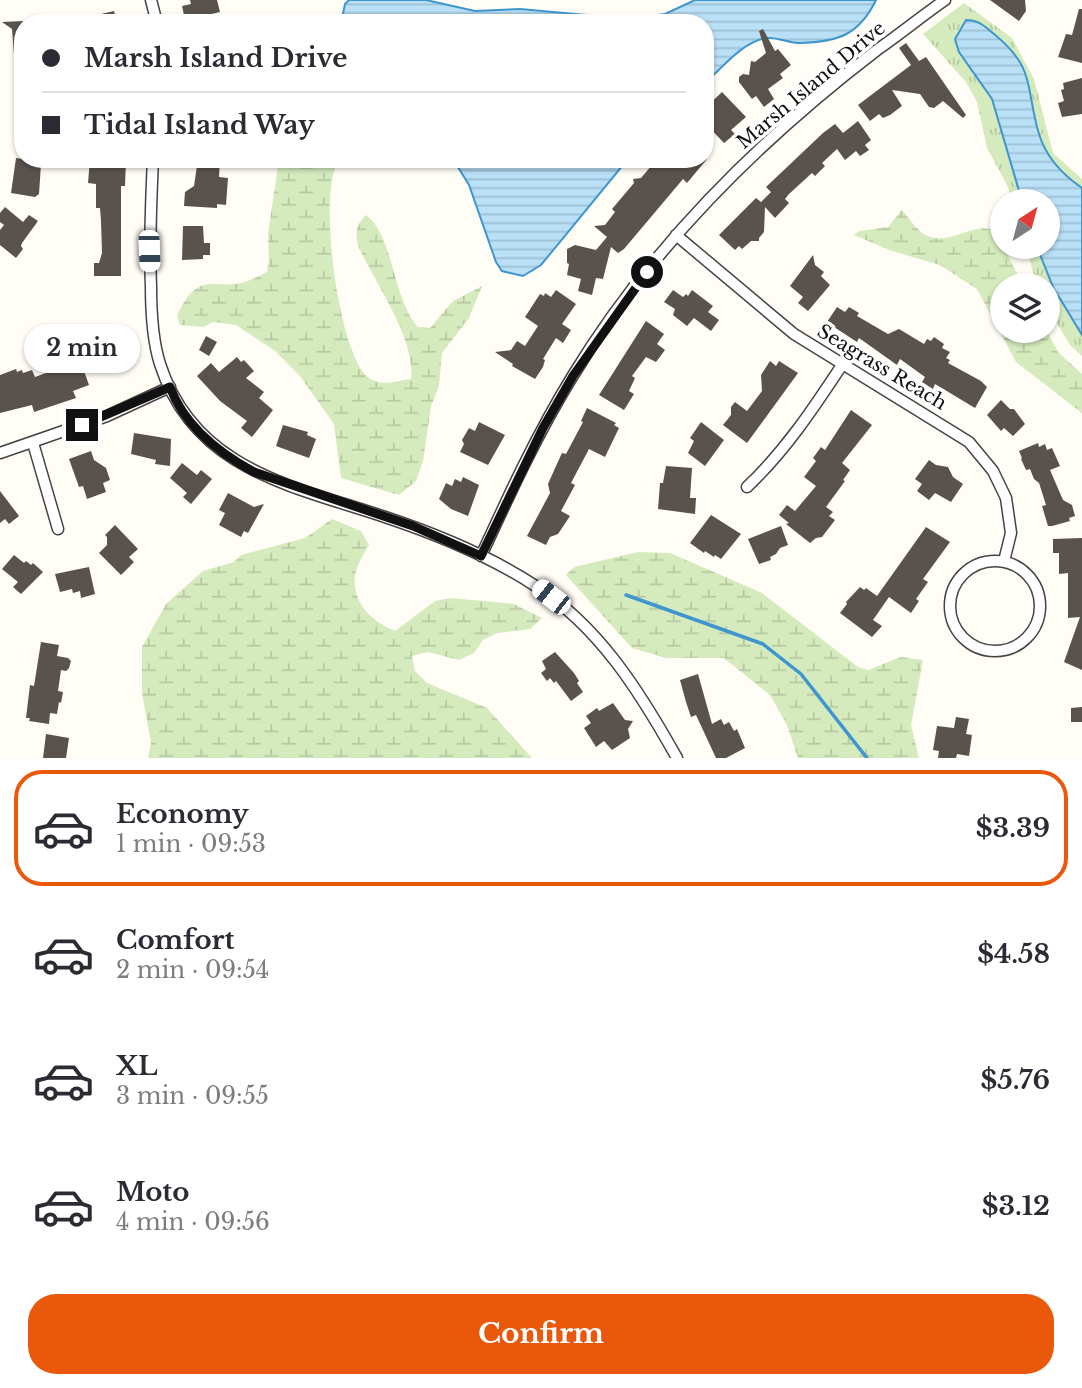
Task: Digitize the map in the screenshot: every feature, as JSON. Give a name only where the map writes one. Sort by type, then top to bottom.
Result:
[{"type":"street","name":"Marsh Island Drive","points":[[481,556],[543,428],[573,376],[633,289],[676,235],[766,141],[829,87],[945,0]]},
{"type":"street","points":[[152,168],[149,228],[151,317],[160,364],[190,420],[208,440],[238,464],[254,472],[413,526],[481,556],[537,586],[579,620],[615,659],[677,758]]},
{"type":"street","name":"Seagrass Reach","points":[[676,235],[794,334],[954,431],[982,456],[1002,489],[1010,517],[1011,533],[1004,561]]},
{"type":"street","points":[[747,487],[770,466],[803,424],[842,365]]},
{"type":"street","points":[[0,453],[107,416],[170,387]]},
{"type":"street","points":[[33,443],[58,529]]},
{"type":"street","points":[[989,560],[1004,561],[1018,567],[1030,577],[1038,591],[1038,621],[1030,635],[1018,645],[1004,650],[988,651],[962,638],[954,626],[950,597],[959,578],[975,564],[989,560]]},
{"type":"green space","points":[[964,3],[1012,38],[1034,79],[1053,153],[1082,179],[1082,356],[1070,345],[1060,328],[1060,273],[1034,273],[1029,259],[1060,259],[1060,189],[1008,189],[987,148],[977,102],[966,82],[923,34]]},
{"type":"green space","points":[[278,168],[336,168],[330,202],[330,235],[340,307],[358,364],[374,381],[384,383],[411,379],[411,363],[393,311],[358,246],[357,229],[366,215],[382,237],[409,315],[418,327],[430,328],[453,301],[482,286],[469,318],[442,353],[439,386],[431,406],[423,461],[416,481],[399,495],[341,478],[334,424],[300,376],[275,351],[236,325],[213,322],[203,327],[180,325],[177,315],[195,289],[206,284],[239,283],[267,272],[268,234]]},
{"type":"green space","points":[[902,210],[918,230],[931,237],[951,237],[979,228],[988,229],[990,259],[1010,259],[1017,273],[990,273],[990,313],[977,289],[940,265],[892,251],[854,235],[859,231],[888,227]]},
{"type":"green space","points":[[1006,343],[1053,343],[1058,352],[1082,374],[1082,413],[1016,362]]},
{"type":"green space","points":[[332,519],[361,531],[369,545],[356,572],[357,595],[372,617],[395,631],[435,601],[451,598],[514,604],[542,618],[530,629],[497,633],[483,640],[474,653],[459,660],[428,652],[412,656],[415,671],[427,683],[487,708],[532,758],[148,758],[151,743],[142,693],[142,647],[166,604],[203,571],[234,562],[241,555],[305,538]]},
{"type":"green space","points":[[638,552],[670,553],[762,593],[858,667],[868,670],[901,657],[923,660],[911,725],[919,758],[798,758],[787,725],[770,695],[724,658],[666,658],[632,648],[566,575],[574,567]]},
{"type":"water","points":[[349,0],[426,0],[475,11],[520,9],[576,14],[343,14]]},
{"type":"water","points":[[695,0],[876,0],[855,29],[836,38],[796,43],[767,38],[750,44],[714,74],[714,14],[665,14]]},
{"type":"water","points":[[966,20],[974,21],[1008,46],[1023,69],[1039,134],[1046,150],[1062,171],[1082,188],[1082,335],[1060,299],[1060,273],[1047,273],[1042,259],[1060,259],[1060,189],[1018,189],[992,99],[959,52],[955,39]]},
{"type":"water","points":[[459,168],[621,168],[541,265],[523,276],[502,271],[496,262],[469,185]]},
{"type":"building","points":[[190,0],[217,0],[220,12],[184,14],[182,6],[191,4]]},
{"type":"building","points":[[990,0],[1025,0],[1026,11],[1019,21]]},
{"type":"building","points":[[1079,9],[1082,9],[1082,63],[1058,57],[1066,34],[1072,35]]},
{"type":"building","points":[[14,21],[14,54],[12,29],[2,22]]},
{"type":"building","points":[[763,29],[775,51],[778,49],[791,65],[780,74],[783,78],[768,89],[774,99],[764,107],[756,96],[752,99],[739,82],[739,77],[743,74],[749,75],[751,61],[755,62],[766,53],[759,31]]},
{"type":"building","points":[[906,43],[919,61],[926,57],[966,115],[963,118],[943,101],[934,108],[929,107],[920,94],[892,90],[902,106],[890,115],[883,118],[879,114],[870,121],[858,105],[911,65],[899,48]]},
{"type":"building","points":[[1082,78],[1082,114],[1062,117],[1058,103],[1064,101],[1061,90],[1064,89],[1063,83]]},
{"type":"building","points":[[722,92],[746,117],[731,130],[735,134],[724,143],[714,132],[714,100]]},
{"type":"building","points":[[858,121],[871,140],[865,145],[869,150],[860,156],[856,151],[845,160],[837,149],[822,163],[825,166],[815,176],[812,173],[789,194],[785,199],[789,203],[775,218],[765,207],[764,232],[759,241],[751,241],[742,249],[739,246],[735,250],[719,235],[756,198],[761,202],[771,192],[766,187],[823,133],[835,124],[843,133]]},
{"type":"building","points":[[15,168],[41,168],[39,194],[35,197],[11,193]]},
{"type":"building","points":[[89,168],[126,168],[125,186],[121,186],[121,276],[94,276],[94,263],[99,263],[102,253],[101,221],[100,208],[96,208],[96,184],[88,183]]},
{"type":"building","points":[[197,168],[220,168],[219,177],[228,178],[226,205],[217,204],[217,208],[184,206],[185,192],[194,186]]},
{"type":"building","points":[[649,168],[700,168],[687,183],[683,179],[624,249],[618,253],[611,247],[603,279],[596,278],[592,295],[578,291],[581,279],[567,275],[567,249],[575,245],[596,250],[607,237],[594,226],[605,225],[615,212],[612,209],[634,183],[633,179],[641,178]]},
{"type":"building","points":[[5,207],[23,222],[29,215],[38,221],[22,243],[23,249],[16,258],[0,245],[0,230],[4,225],[0,222],[0,213]]},
{"type":"building","points":[[183,226],[203,226],[204,243],[210,243],[210,255],[203,255],[203,259],[182,260]]},
{"type":"building","points":[[813,255],[815,265],[824,272],[821,276],[830,285],[808,311],[798,303],[803,297],[790,286]]},
{"type":"building","points":[[556,290],[576,304],[562,324],[571,330],[563,343],[556,338],[535,379],[495,352],[511,350],[517,341],[525,346],[538,326],[525,317],[540,294],[544,296],[545,293],[551,297]]},
{"type":"building","points":[[673,290],[683,297],[686,294],[688,296],[692,290],[713,306],[708,312],[719,320],[711,331],[694,318],[687,326],[673,315],[675,309],[664,302]]},
{"type":"building","points":[[837,307],[845,312],[849,307],[859,313],[857,316],[888,334],[899,329],[924,344],[927,339],[931,341],[934,337],[944,344],[942,348],[950,352],[946,358],[950,360],[948,363],[987,387],[975,408],[935,384],[933,389],[922,382],[925,377],[900,359],[897,365],[859,338],[857,342],[827,322]]},
{"type":"building","points":[[646,321],[664,334],[657,344],[665,350],[656,362],[646,357],[632,376],[635,378],[629,391],[634,394],[624,410],[599,395]]},
{"type":"building","points":[[102,329],[126,332],[124,363],[79,357],[89,385],[73,391],[76,398],[34,412],[32,405],[0,413],[0,375],[16,369],[17,372],[22,370],[23,373],[32,370],[35,377],[68,365],[66,358],[90,350],[91,337]]},
{"type":"building","points":[[206,336],[217,342],[209,356],[199,350]]},
{"type":"building","points":[[237,357],[241,362],[244,360],[254,371],[246,378],[264,392],[259,398],[273,410],[252,437],[241,428],[247,421],[220,401],[197,376],[211,363],[219,372]]},
{"type":"building","points":[[770,361],[776,366],[779,361],[798,373],[747,443],[723,425],[731,415],[731,407],[735,402],[747,411],[762,391],[761,375]]},
{"type":"building","points":[[1001,400],[1010,409],[1014,409],[1025,424],[1013,436],[1004,428],[1001,431],[987,415]]},
{"type":"building","points":[[587,408],[616,423],[614,425],[619,428],[605,457],[589,449],[571,483],[575,485],[561,511],[570,516],[558,534],[550,537],[546,545],[527,536],[550,493],[548,484],[562,453],[566,454],[583,422],[581,421]]},
{"type":"building","points":[[851,410],[872,425],[842,463],[850,470],[826,507],[833,512],[829,516],[835,520],[822,537],[810,543],[779,515],[787,505],[795,511],[816,486],[804,477],[816,461],[813,458],[821,447],[825,450]]},
{"type":"building","points":[[479,422],[505,435],[488,465],[460,452],[464,444],[462,440],[469,428],[475,431]]},
{"type":"building","points":[[701,422],[724,440],[705,466],[688,453],[694,441],[690,438]]},
{"type":"building","points":[[283,425],[308,432],[307,435],[316,439],[309,458],[276,446]]},
{"type":"building","points":[[134,433],[171,439],[170,466],[155,464],[156,460],[131,454]]},
{"type":"building","points":[[1038,443],[1039,447],[1045,444],[1047,450],[1052,448],[1060,466],[1050,470],[1063,500],[1072,505],[1075,516],[1069,518],[1070,521],[1048,526],[1042,506],[1046,505],[1039,483],[1030,469],[1026,470],[1019,451]]},
{"type":"building","points":[[91,451],[94,460],[106,468],[110,480],[103,483],[106,492],[87,499],[83,486],[79,487],[69,459]]},
{"type":"building","points":[[929,460],[936,465],[948,467],[953,477],[963,484],[951,502],[935,493],[929,500],[917,491],[922,484],[915,479]]},
{"type":"building","points":[[182,463],[197,475],[201,470],[212,479],[191,504],[183,497],[187,493],[170,478]]},
{"type":"building","points":[[666,466],[692,468],[690,498],[696,498],[695,514],[658,509],[660,483],[663,483]]},
{"type":"building","points":[[463,477],[479,485],[468,516],[451,509],[439,499],[446,483],[452,486],[455,479],[461,482]]},
{"type":"building","points":[[0,491],[19,516],[9,524],[5,519],[0,523]]},
{"type":"building","points":[[228,493],[254,507],[264,504],[248,533],[244,531],[241,537],[219,525],[225,513],[219,510]]},
{"type":"building","points":[[711,515],[741,534],[721,559],[705,551],[704,553],[690,543]]},
{"type":"building","points":[[115,525],[138,549],[129,557],[134,562],[121,575],[99,553],[107,545],[105,535]]},
{"type":"building","points":[[781,526],[788,545],[780,548],[770,557],[771,560],[759,564],[748,539]]},
{"type":"building","points":[[926,527],[950,542],[923,579],[928,582],[916,599],[919,601],[911,613],[889,597],[873,620],[882,626],[872,637],[840,613],[860,587],[877,596]]},
{"type":"building","points":[[1082,538],[1082,670],[1064,662],[1080,617],[1068,618],[1068,573],[1059,574],[1059,553],[1053,553],[1053,539]]},
{"type":"building","points":[[14,555],[24,563],[33,563],[43,572],[21,594],[13,587],[18,582],[2,569]]},
{"type":"building","points":[[89,567],[95,594],[81,598],[80,591],[73,593],[72,589],[60,592],[55,574]]},
{"type":"building","points":[[41,642],[59,645],[57,656],[71,661],[66,671],[61,670],[58,691],[63,692],[61,703],[59,702],[57,714],[50,713],[49,724],[29,721],[30,718],[26,718],[30,685],[34,686]]},
{"type":"building","points":[[555,652],[574,673],[583,692],[571,701],[556,681],[554,683],[550,678],[547,681],[541,673],[546,669],[542,661]]},
{"type":"building","points":[[698,674],[712,724],[721,719],[724,725],[729,722],[734,731],[737,729],[745,748],[726,758],[716,758],[696,715],[691,717],[680,680]]},
{"type":"building","points":[[613,703],[625,720],[633,721],[628,729],[630,738],[612,750],[604,741],[596,747],[584,728],[591,723],[586,716],[597,708],[599,711]]},
{"type":"building","points":[[1082,707],[1082,722],[1071,722],[1071,708]]},
{"type":"building","points":[[956,717],[969,719],[966,734],[972,735],[969,756],[957,754],[956,758],[938,758],[939,751],[933,750],[937,726],[954,728]]},
{"type":"building","points":[[46,734],[69,738],[66,758],[43,758]]},
{"type":"waterway","points":[[626,595],[763,644],[801,674],[867,758]]},
{"type":"route","points":[[82,425],[170,387],[190,420],[208,440],[238,464],[278,482],[413,526],[481,556],[506,500],[573,376],[647,272]]}]
